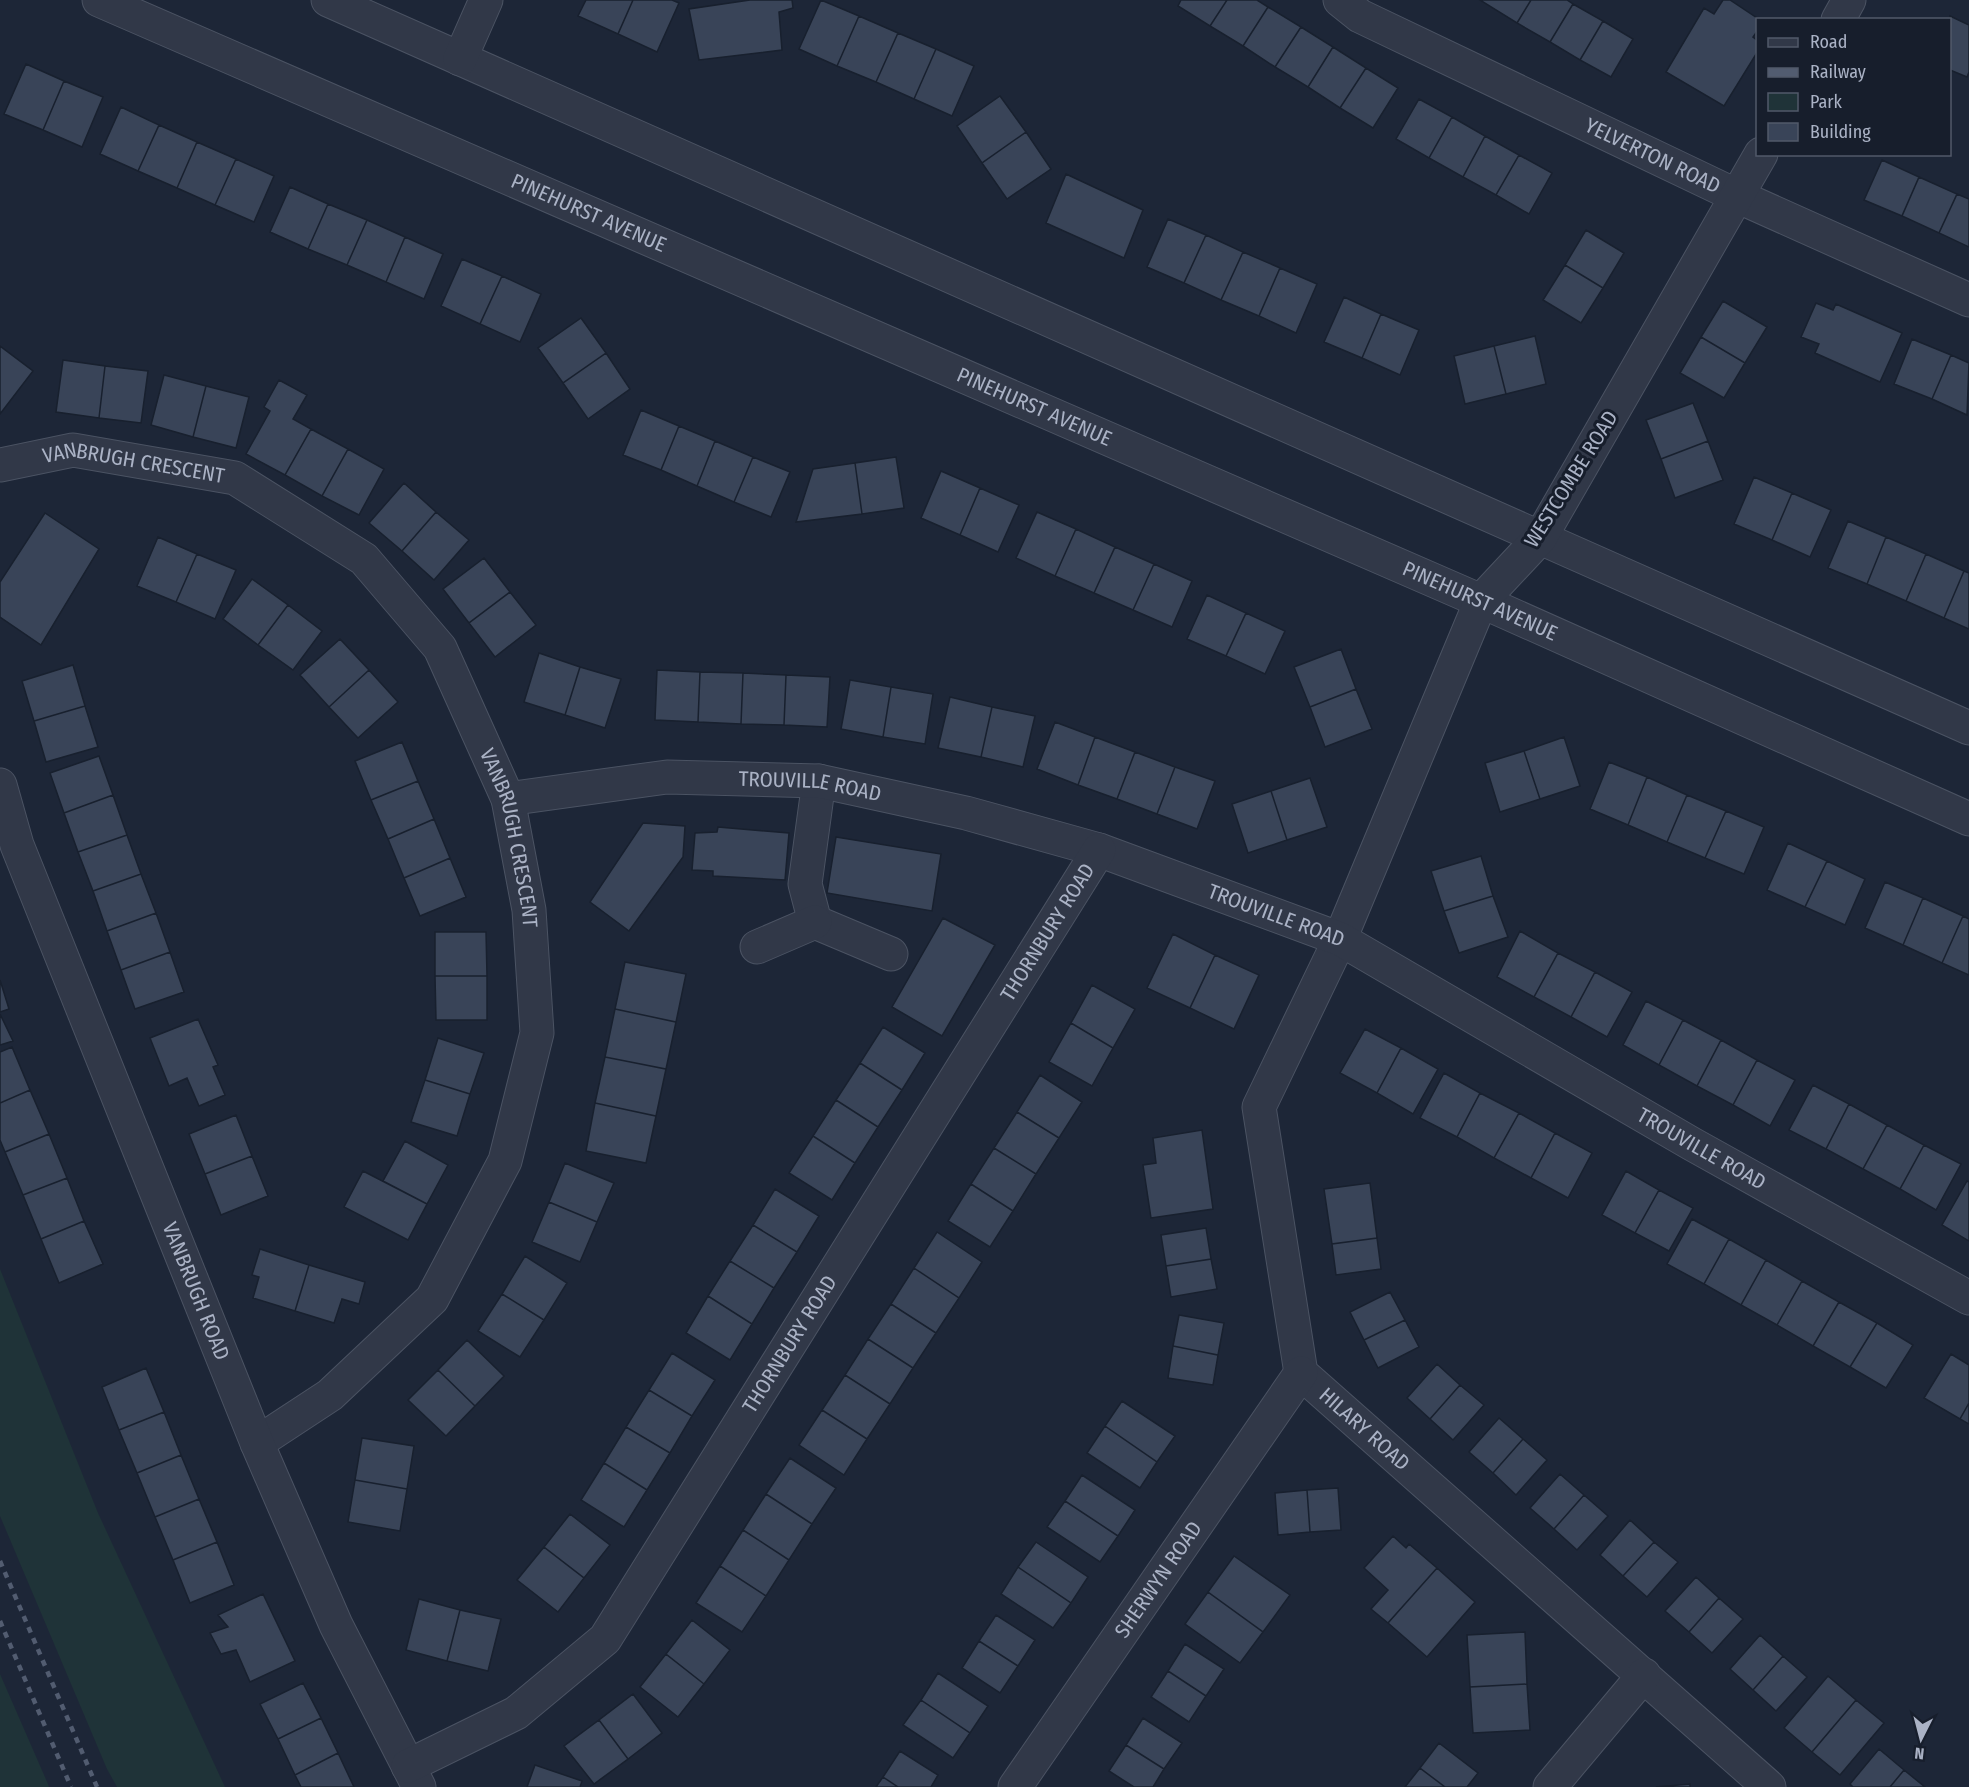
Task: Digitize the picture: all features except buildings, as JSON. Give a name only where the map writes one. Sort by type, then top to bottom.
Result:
[{"type":"street","name":"PINEHURST AVENUE","points":[[99,0],[1481,601],[1969,819]]},
{"type":"street","points":[[328,0],[1969,728]]},
{"type":"street","points":[[460,59],[486,0]]},
{"type":"street","name":"YELVERTON ROAD","points":[[1340,0],[1360,16],[1737,196],[1969,300]]},
{"type":"street","points":[[1839,18],[1849,0]]},
{"type":"street","name":"WESTCOMBE ROAD","points":[[1340,939],[1481,601],[1540,538],[1760,156]]},
{"type":"street","name":"VANBRUGH CRESCENT","points":[[0,465],[74,450],[235,478],[364,559],[440,648],[507,799],[529,909],[537,1033],[505,1161],[432,1299],[330,1395],[257,1443]]},
{"type":"street","name":"TROUVILLE ROAD","points":[[507,799],[667,777],[819,781],[966,813],[1099,850],[1340,939],[1692,1144],[1969,1298]]},
{"type":"street","points":[[815,922],[805,884],[819,781]]},
{"type":"street","name":"VANBRUGH ROAD","points":[[0,785],[18,845],[257,1443],[336,1625],[414,1776]]},
{"type":"street","name":"THORNBURY ROAD","points":[[414,1776],[516,1713],[605,1639],[1099,850]]},
{"type":"street","points":[[757,947],[815,922],[891,954]]},
{"type":"street","name":"HILARY ROAD","points":[[1340,939],[1259,1107],[1301,1373],[1769,1787]]},
{"type":"street","name":"SHERWYN ROAD","points":[[1015,1787],[1301,1373]]},
{"type":"street","points":[[1550,1787],[1644,1675]]},
{"type":"green space","points":[[0,1269],[98,1513],[225,1787],[117,1787],[107,1769],[0,1516]]},
{"type":"green space","points":[[0,1674],[48,1784],[49,1787],[0,1787]]},
{"type":"railway","points":[[0,1561],[97,1787]]},
{"type":"railway","points":[[0,1621],[71,1787]]}]
